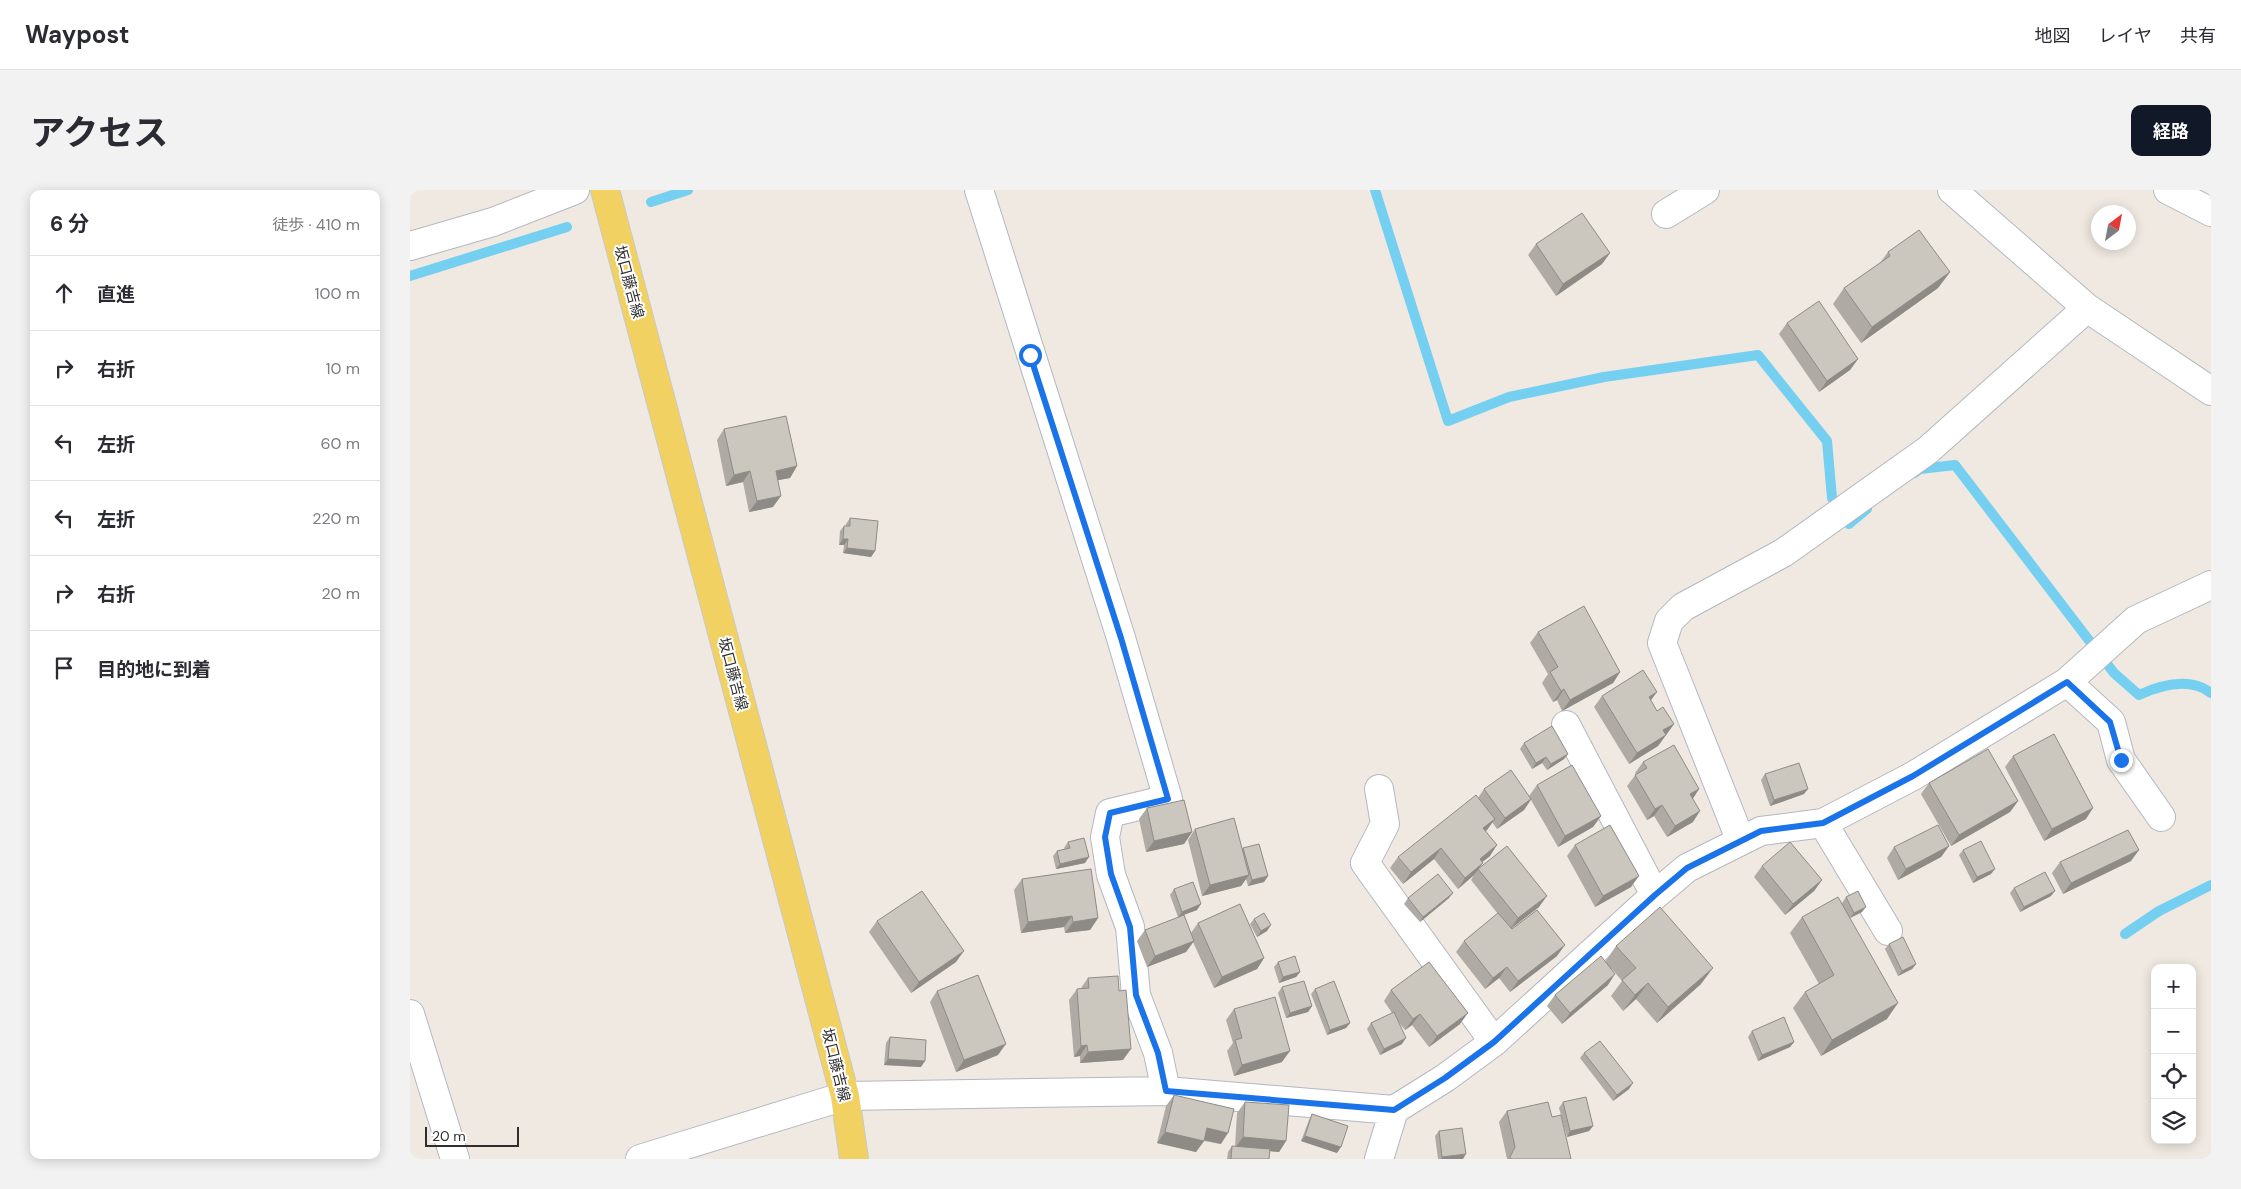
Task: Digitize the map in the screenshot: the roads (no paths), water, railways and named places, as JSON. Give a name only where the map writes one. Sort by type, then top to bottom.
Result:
[{"type":"main road","name":"坂口藤吉線","points":[[605,190],[845,1096],[854,1159]]},
{"type":"street","points":[[410,246],[493,222],[575,190]]},
{"type":"street","points":[[980,190],[1121,638],[1168,799],[1110,813],[1105,837],[1111,874],[1130,927],[1136,995],[1158,1053],[1166,1091]]},
{"type":"street","points":[[1666,214],[1706,190]]},
{"type":"street","points":[[1952,190],[2087,308],[2211,391]]},
{"type":"street","points":[[2168,190],[2211,212]]},
{"type":"street","points":[[1740,839],[1662,643],[1669,621],[1683,607],[1782,553],[1928,450],[2087,308]]},
{"type":"street","points":[[640,1159],[845,1096],[1166,1091],[1394,1110],[1445,1078],[1494,1042],[1687,868],[1740,839],[1761,831],[1823,823],[1913,776],[2067,682],[2136,620],[2211,585]]},
{"type":"street","points":[[2067,682],[2110,722],[2121,760],[2161,817]]},
{"type":"street","points":[[1566,725],[1655,895]]},
{"type":"street","points":[[1379,789],[1385,824],[1365,863],[1494,1042]]},
{"type":"street","points":[[1823,823],[1888,931]]},
{"type":"street","points":[[410,1014],[455,1159]]},
{"type":"street","points":[[1379,1159],[1394,1110]]},
{"type":"waterway","points":[[651,202],[688,190]]},
{"type":"waterway","points":[[1375,190],[1448,421],[1509,397],[1604,377],[1758,355],[1827,441],[1832,498],[1849,524],[1867,509]]},
{"type":"waterway","points":[[410,276],[567,227]]},
{"type":"waterway","points":[[1914,473],[1920,469],[1955,465],[2114,673],[2139,695],[2175,684],[2194,685],[2211,693]]},
{"type":"waterway","points":[[2125,934],[2159,911],[2211,885]]}]
